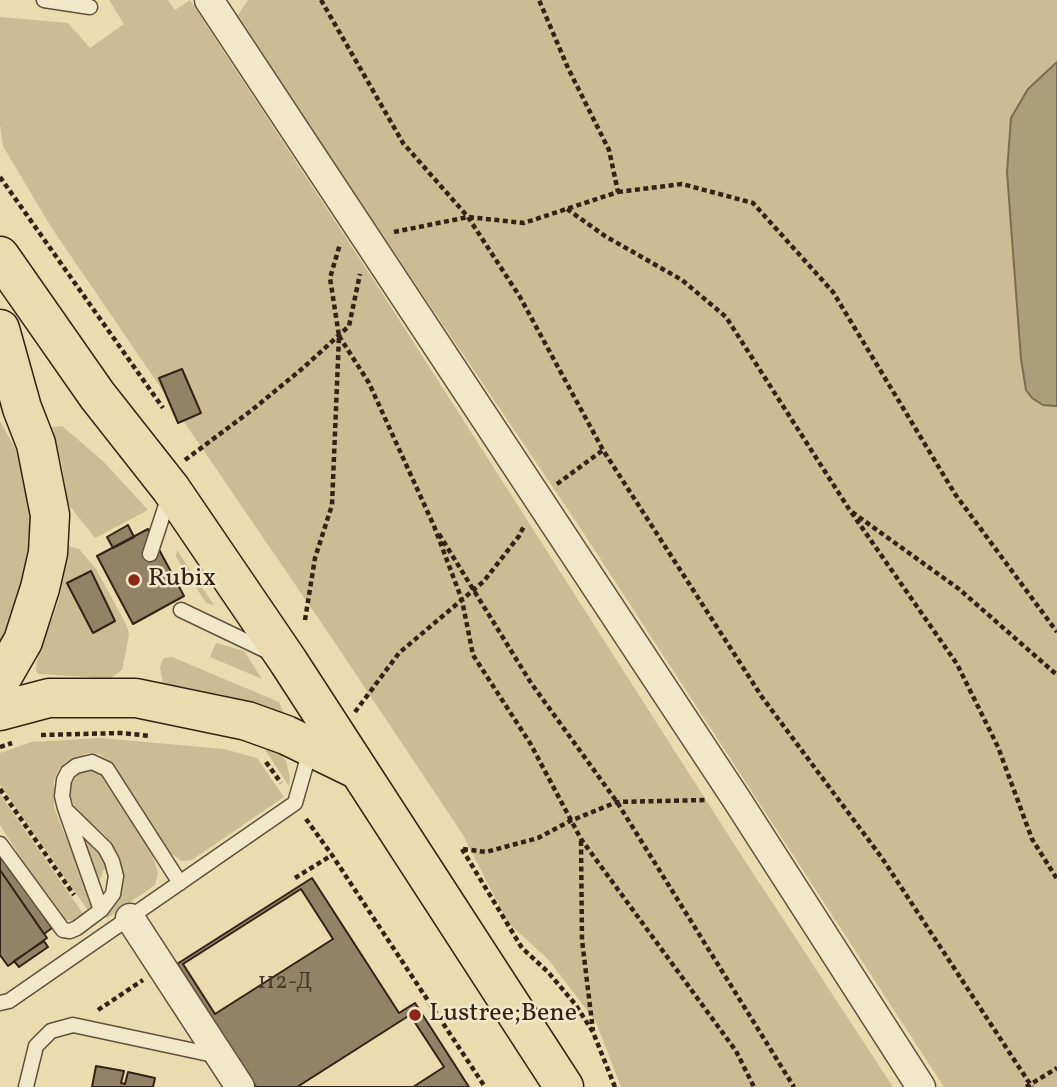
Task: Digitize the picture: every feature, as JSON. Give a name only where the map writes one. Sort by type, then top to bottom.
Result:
[{"type":"main road","points":[[0,256],[97,395],[166,482],[288,661],[323,740]]},
{"type":"main road","points":[[1,336],[97,395]]},
{"type":"main road","points":[[0,681],[23,641],[40,589],[48,553],[50,515],[36,444],[11,393],[1,336]]},
{"type":"main road","points":[[12,725],[49,698],[136,698],[323,740],[360,771],[564,1087]]},
{"type":"street","points":[[209,0],[737,800],[921,1087]]},
{"type":"street","points":[[130,918],[240,1087]]},
{"type":"lane","points":[[44,0],[90,8]]},
{"type":"lane","points":[[150,554],[166,482]]},
{"type":"lane","points":[[181,610],[288,661]]},
{"type":"lane","points":[[0,1003],[9,1001],[295,803],[323,740]]},
{"type":"lane","points":[[96,915],[65,808],[62,788],[68,772],[76,766],[92,762],[107,769],[180,883]]},
{"type":"lane","points":[[0,844],[63,930],[70,931],[96,915],[113,894],[116,876],[105,848],[65,808]]},
{"type":"lane","points":[[26,1087],[36,1046],[51,1031],[73,1025],[209,1054],[228,1072],[233,1087]]},
{"type":"path","points":[[321,0],[403,143],[468,218],[520,297],[603,450],[762,697],[882,858],[1030,1086],[1057,1068]]},
{"type":"path","points":[[539,0],[568,68],[609,150],[618,192]]},
{"type":"path","points":[[0,177],[163,408]]},
{"type":"path","points":[[166,482],[194,454],[253,410],[349,326],[367,238],[468,218],[524,223],[618,192],[682,184],[753,203],[833,292],[955,494],[1057,632]]},
{"type":"path","points":[[567,209],[605,236],[681,280],[726,317],[849,509],[957,664],[998,747],[1032,839],[1057,879]]},
{"type":"path","points":[[305,620],[315,558],[332,505],[339,336],[330,278],[349,213]]},
{"type":"path","points":[[339,336],[369,383],[433,526],[461,600],[473,655],[530,743],[581,839],[736,1051],[754,1087]]},
{"type":"path","points":[[323,740],[362,705],[399,653],[484,581],[519,536],[537,499],[603,450]]},
{"type":"path","points":[[849,509],[959,589],[1057,675]]},
{"type":"path","points":[[433,526],[531,682],[617,802],[794,1087]]},
{"type":"path","points":[[0,747],[12,725]]},
{"type":"path","points":[[37,735],[121,733],[159,736]]},
{"type":"path","points":[[260,753],[332,855],[485,1087]]},
{"type":"path","points":[[0,789],[96,915]]},
{"type":"path","points":[[615,1087],[593,1032],[575,1004],[548,972],[522,948],[462,849],[486,852],[538,838],[570,821],[617,802],[737,800]]},
{"type":"path","points":[[581,839],[582,940],[593,1032]]},
{"type":"path","points":[[295,878],[332,855]]},
{"type":"path","points":[[73,1025],[138,985],[161,965]]},
{"type":"shaded area","points":[[109,0],[168,0],[175,10],[190,0],[384,296],[736,847],[893,1087],[621,1087],[596,1022],[547,958],[508,923],[463,835],[51,227],[3,146],[0,125],[0,17],[68,23],[90,48],[124,24]]},
{"type":"shaded area","points":[[248,0],[1057,0],[1057,62],[1028,89],[1007,172],[1021,358],[1026,390],[1043,405],[1057,406],[1057,1087],[944,1087],[577,523],[317,138],[238,15]]},
{"type":"shaded area","points":[[1057,62],[1056,406],[1043,405],[1026,390],[1021,359],[1007,172],[1011,118],[1028,89]]},
{"type":"shaded area","points":[[0,421],[16,450],[31,505],[31,560],[17,615],[0,647]]},
{"type":"shaded area","points":[[62,426],[104,462],[148,510],[95,538],[68,504],[52,427]]},
{"type":"shaded area","points":[[68,546],[79,549],[96,569],[127,626],[129,635],[122,670],[112,677],[38,674],[36,671],[37,660],[59,600]]},
{"type":"shaded area","points":[[177,550],[214,605],[206,603],[176,557]]},
{"type":"shaded area","points":[[216,643],[244,651],[262,679],[210,657]]},
{"type":"shaded area","points":[[172,657],[279,702],[284,713],[224,695],[163,684],[160,667],[162,661]]},
{"type":"shaded area","points":[[100,738],[224,749],[257,758],[284,797],[192,860],[182,861],[168,851],[108,760],[99,754],[88,753],[66,762],[54,780],[54,807],[86,879],[92,905],[89,912],[0,785],[0,753],[31,742]]},
{"type":"shaded area","points":[[263,747],[280,754],[286,761],[289,786]]},
{"type":"shaded area","points":[[93,770],[105,776],[151,851],[158,873],[155,885],[106,919],[120,890],[122,873],[106,836],[76,810],[68,792],[74,775]]},
{"type":"shaded area","points":[[0,794],[84,915],[75,921],[60,919],[0,825]]},
{"type":"shaded area","points":[[83,837],[97,850],[105,863],[108,871],[104,869],[100,880],[80,839]]},
{"type":"building","points":[[182,369],[201,413],[178,423],[159,378]]},
{"type":"building","points":[[128,525],[134,537],[113,548],[107,537]]},
{"type":"building","points":[[148,529],[184,596],[133,624],[97,556]]},
{"type":"building","points":[[91,571],[115,621],[93,633],[67,583]]},
{"type":"building","points":[[0,853],[52,928],[44,934],[0,870]]},
{"type":"building","points":[[0,870],[47,938],[8,966],[0,955]]},
{"type":"building","points":[[312,878],[399,1013],[415,1003],[469,1087],[256,1087],[177,964]]},
{"type":"building","points":[[301,889],[333,939],[215,1014],[183,964]]},
{"type":"building","points":[[44,941],[48,947],[19,967],[14,961]]},
{"type":"building","points":[[410,1015],[444,1067],[413,1087],[297,1087]]},
{"type":"building","points":[[96,1066],[124,1071],[121,1083],[125,1084],[128,1072],[155,1078],[153,1087],[92,1087]]},
{"type":"place","name":"Rubix","points":[[134,580]]},
{"type":"place","name":"Lustree;Bene","points":[[415,1015]]}]
